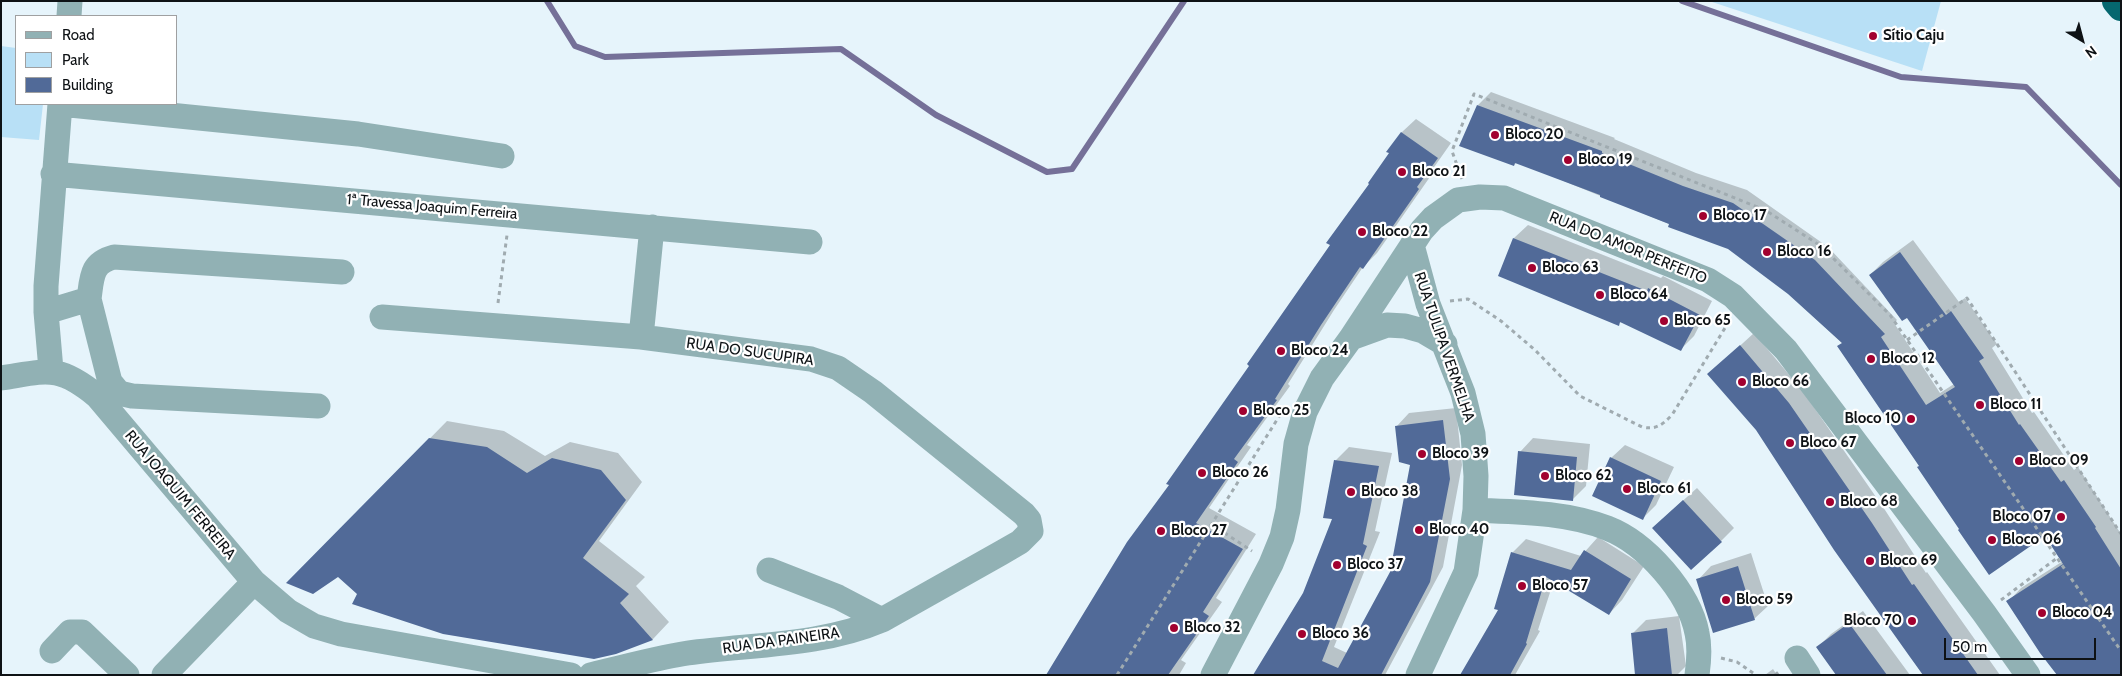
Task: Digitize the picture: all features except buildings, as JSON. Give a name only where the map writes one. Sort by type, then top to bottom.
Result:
[{"type":"highway","points":[[2116,1],[2121,7]]},
{"type":"street","points":[[69,15],[70,1]]},
{"type":"street","points":[[1,378],[51,370],[46,312],[53,174],[60,105]]},
{"type":"street","points":[[70,105],[358,134],[502,156]]},
{"type":"street","name":"1ª Travessa Joaquim Ferreira","points":[[53,174],[810,242]]},
{"type":"street","name":"RUA DO AMOR PERFEITO","points":[[1213,675],[1271,564],[1282,537],[1288,510],[1296,444],[1305,412],[1322,378],[1351,338],[1422,230],[1433,218],[1452,204],[1464,199],[1480,197],[1504,198],[1708,280],[1733,296],[1786,350],[1984,613],[2028,675]]},
{"type":"street","points":[[641,337],[652,227]]},
{"type":"street","name":"RUA TULIPA VERMELHA","points":[[1412,245],[1428,304],[1463,393],[1473,434],[1476,476],[1475,510],[1466,572],[1418,675]]},
{"type":"street","points":[[318,406],[132,396],[119,393],[110,382],[80,301],[93,272],[104,260],[114,257],[342,272]]},
{"type":"street","points":[[46,312],[80,301]]},
{"type":"street","name":"RUA DO SUCUPIRA","points":[[382,317],[641,337],[811,358],[838,368],[873,392],[1024,514],[1031,526]]},
{"type":"street","points":[[1351,338],[1387,325],[1404,326],[1423,331],[1445,344]]},
{"type":"street","name":"RUA JOAQUIM FERREIRA","points":[[51,370],[77,380],[97,396],[254,582],[288,611],[314,626],[341,634],[571,675]]},
{"type":"street","points":[[1475,510],[1519,512],[1571,518],[1607,528],[1626,538],[1668,575],[1684,600],[1697,632],[1699,656],[1697,675]]},
{"type":"street","name":"RUA DA PAINEIRA","points":[[591,675],[687,653],[807,641],[847,632],[882,620],[1020,542],[1028,535],[1031,526]]},
{"type":"street","points":[[769,570],[838,597],[882,620]]},
{"type":"street","points":[[164,675],[254,582]]},
{"type":"street","points":[[52,651],[70,632],[82,632],[127,675]]},
{"type":"path","points":[[1464,199],[1462,176],[1452,151],[1474,94],[1765,210],[1821,246],[1890,315],[2121,651]]},
{"type":"path","points":[[495,326],[510,214]]},
{"type":"path","points":[[1907,340],[1967,298],[2121,534]]},
{"type":"path","points":[[1428,304],[1468,299],[1501,321],[1535,350],[1580,396],[1652,429],[1662,426],[1672,415],[1740,304]]},
{"type":"path","points":[[1117,675],[1283,410]]},
{"type":"path","points":[[1211,524],[1271,564]]},
{"type":"path","points":[[1984,613],[2057,558]]},
{"type":"path","points":[[1737,662],[1756,675]]},
{"type":"green space","name":"Sítio Caju","points":[[1709,1],[1941,1],[1922,71]]},
{"type":"green space","points":[[1,46],[15,48],[15,105],[43,105],[39,140],[1,137]]},
{"type":"waterway","points":[[547,1],[575,46],[605,57],[841,49],[936,115],[1047,172],[1072,169],[1184,1]]},
{"type":"waterway","points":[[1682,1],[1901,77],[2026,87],[2121,185]]},
{"type":"place","name":"Sítio Caju","points":[[1873,36]]},
{"type":"place","name":"Bloco 20","points":[[1495,135]]},
{"type":"place","name":"Bloco 19","points":[[1568,160]]},
{"type":"place","name":"Bloco 21","points":[[1402,172]]},
{"type":"place","name":"Bloco 17","points":[[1703,216]]},
{"type":"place","name":"Bloco 22","points":[[1362,232]]},
{"type":"place","name":"Bloco 16","points":[[1767,252]]},
{"type":"place","name":"Bloco 63","points":[[1532,268]]},
{"type":"place","name":"Bloco 64","points":[[1600,295]]},
{"type":"place","name":"Bloco 65","points":[[1664,321]]},
{"type":"place","name":"Bloco 24","points":[[1281,351]]},
{"type":"place","name":"Bloco 12","points":[[1871,359]]},
{"type":"place","name":"Bloco 66","points":[[1742,382]]},
{"type":"place","name":"Bloco 11","points":[[1980,405]]},
{"type":"place","name":"Bloco 25","points":[[1243,411]]},
{"type":"place","name":"Bloco 10","points":[[1911,419]]},
{"type":"place","name":"Bloco 67","points":[[1790,443]]},
{"type":"place","name":"Bloco 39","points":[[1422,454]]},
{"type":"place","name":"Bloco 09","points":[[2019,461]]},
{"type":"place","name":"Bloco 26","points":[[1202,473]]},
{"type":"place","name":"Bloco 62","points":[[1545,476]]},
{"type":"place","name":"Bloco 61","points":[[1627,489]]},
{"type":"place","name":"Bloco 38","points":[[1351,492]]},
{"type":"place","name":"Bloco 68","points":[[1830,502]]},
{"type":"place","name":"Bloco 07","points":[[2061,517]]},
{"type":"place","name":"Bloco 40","points":[[1419,530]]},
{"type":"place","name":"Bloco 27","points":[[1161,531]]},
{"type":"place","name":"Bloco 06","points":[[1992,540]]},
{"type":"place","name":"Bloco 69","points":[[1870,561]]},
{"type":"place","name":"Bloco 37","points":[[1337,565]]},
{"type":"place","name":"Bloco 57","points":[[1522,586]]},
{"type":"place","name":"Bloco 59","points":[[1726,600]]},
{"type":"place","name":"Bloco 04","points":[[2042,613]]},
{"type":"place","name":"Bloco 70","points":[[1912,621]]},
{"type":"place","name":"Bloco 32","points":[[1174,628]]},
{"type":"place","name":"Bloco 36","points":[[1302,634]]}]
